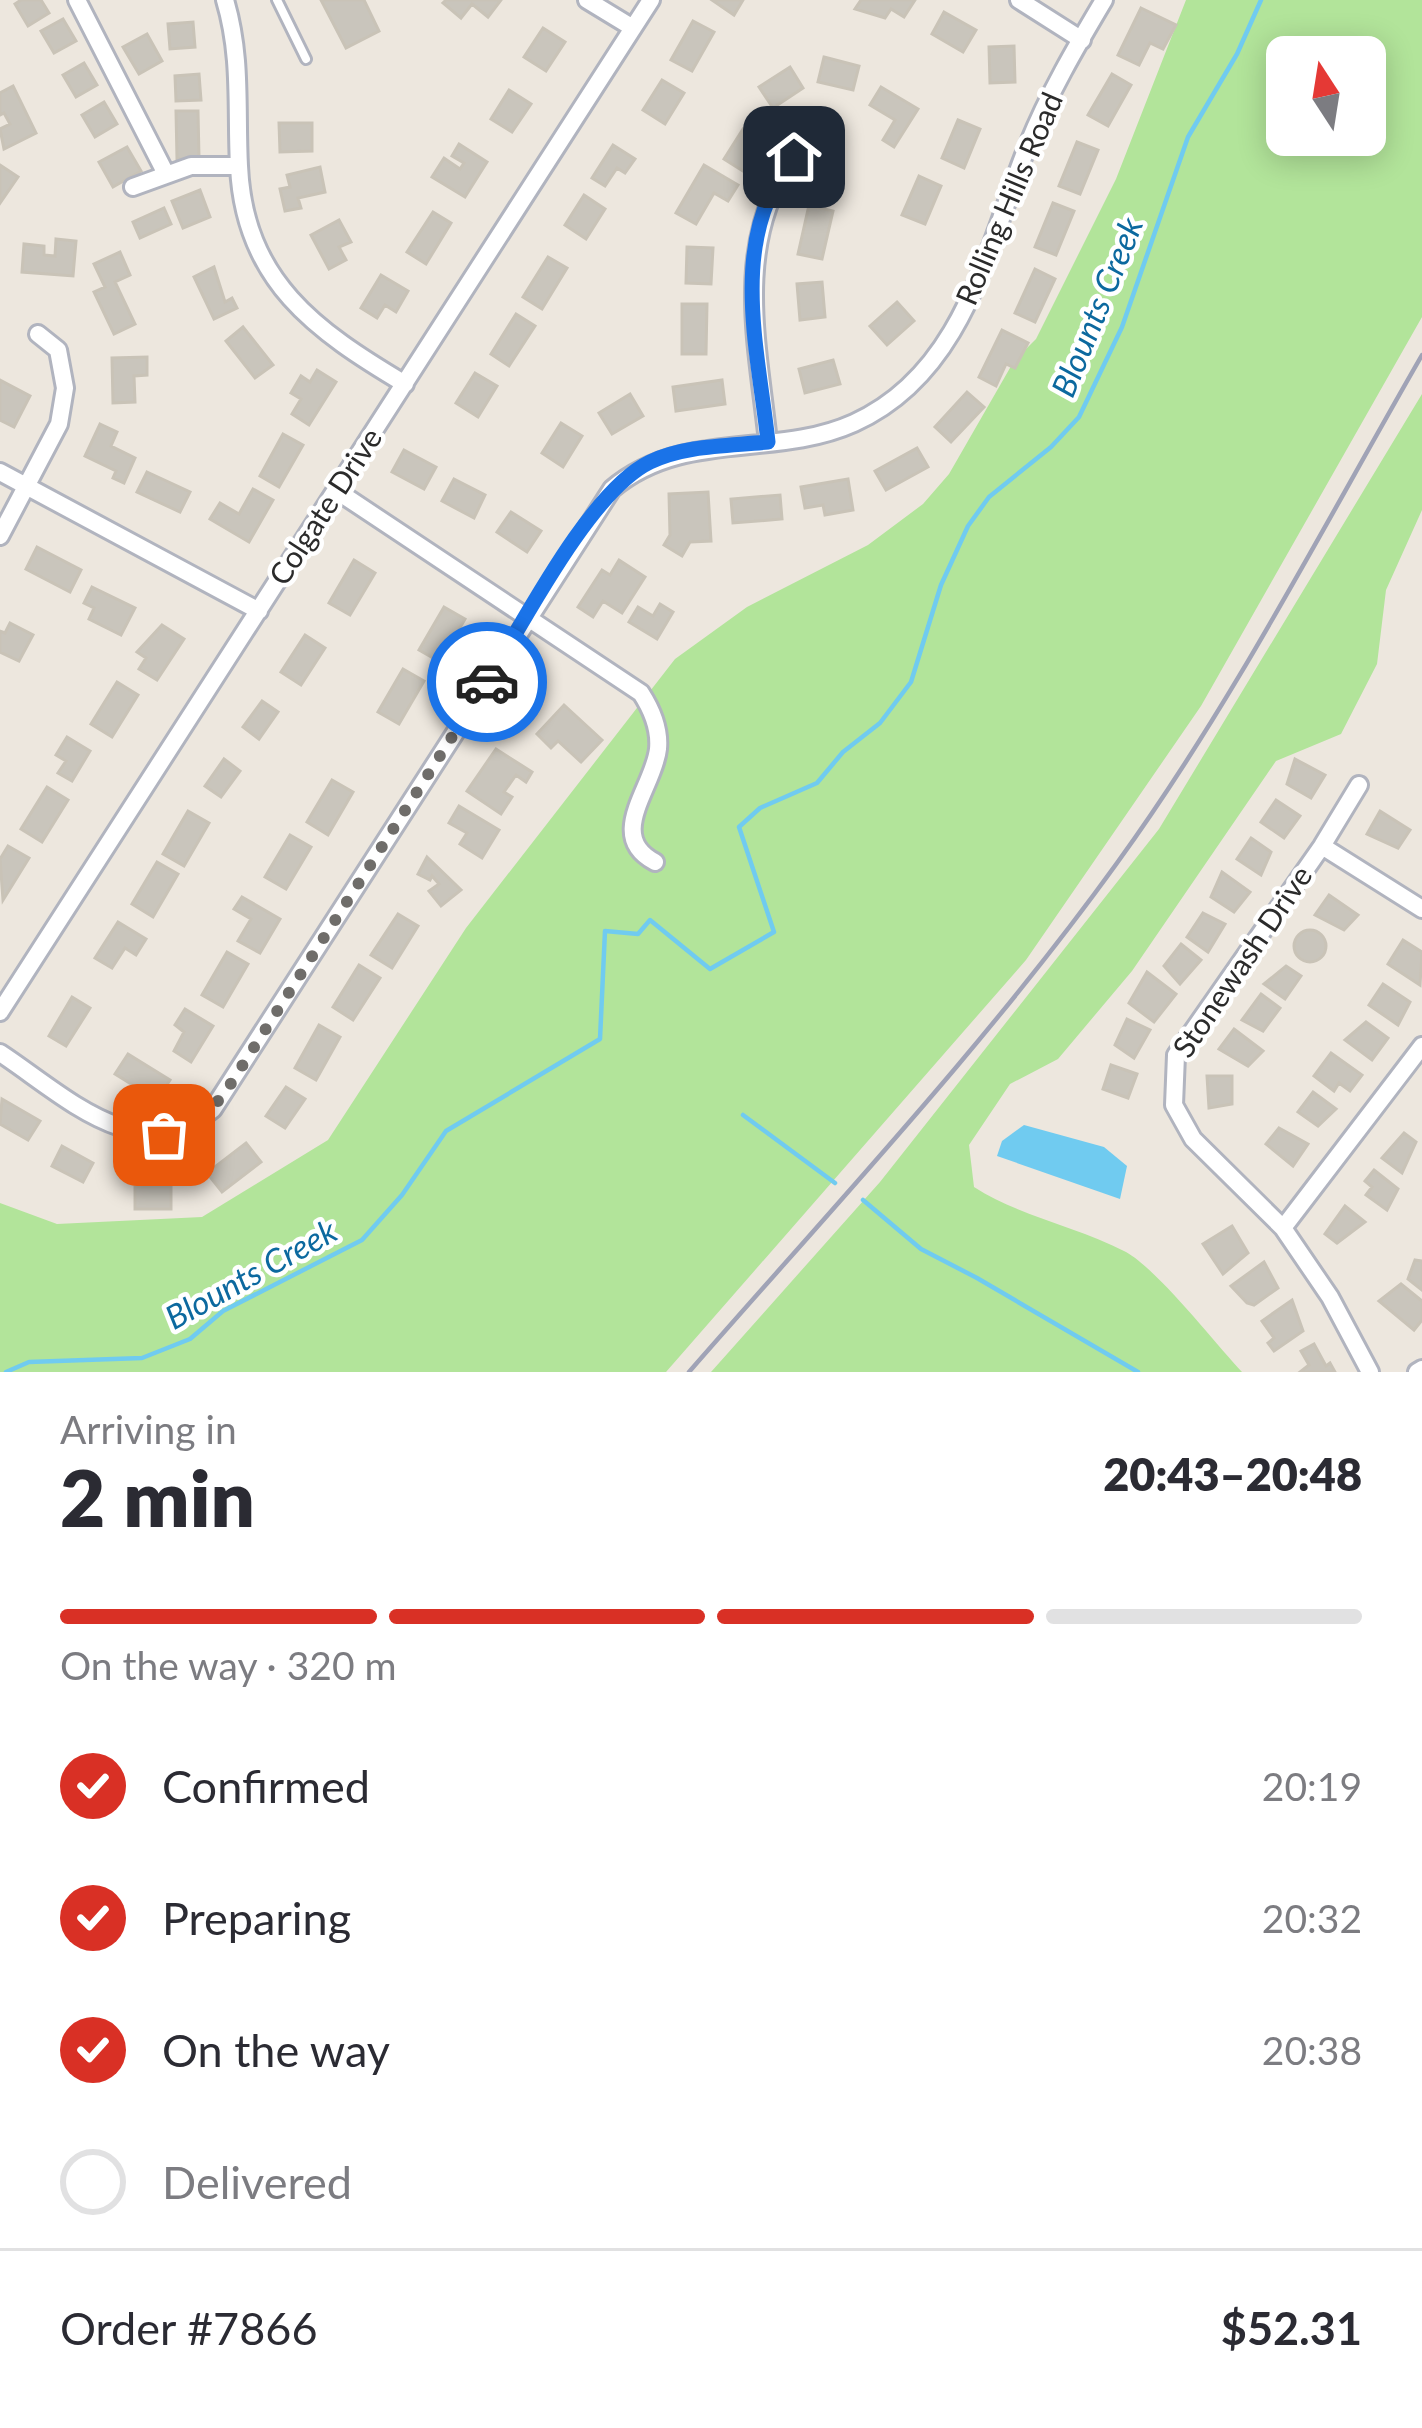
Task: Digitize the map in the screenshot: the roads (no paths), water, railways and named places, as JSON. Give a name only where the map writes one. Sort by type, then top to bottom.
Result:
[{"type":"street","points":[[77,0],[165,172]]},
{"type":"street","points":[[225,0],[238,59],[238,166],[250,228],[278,284],[317,328],[405,384]]},
{"type":"street","points":[[587,0],[633,28]]},
{"type":"street","name":"Colgate Drive","points":[[0,1012],[651,0]]},
{"type":"street","points":[[1019,0],[1082,40]]},
{"type":"street","name":"Rolling Hills Road","points":[[0,1053],[131,1133],[164,1135],[200,1119],[223,1096],[600,505],[630,474],[687,450],[837,430],[878,410],[938,350],[991,258],[1027,147],[1104,0]]},
{"type":"street","points":[[768,442],[752,289],[755,240],[788,165],[824,148]]},
{"type":"street","points":[[133,187],[165,172],[238,166]]},
{"type":"street","points":[[0,536],[59,424],[65,388],[58,350],[38,334]]},
{"type":"street","points":[[0,472],[259,611]]},
{"type":"street","points":[[337,491],[630,682],[650,707],[658,752],[631,827],[638,849],[655,862]]},
{"type":"street","name":"Stonewash Drive","points":[[1359,784],[1322,846],[1183,1041],[1171,1077],[1174,1105],[1192,1139],[1283,1228],[1330,1297],[1370,1372]]},
{"type":"street","points":[[1322,846],[1422,908]]},
{"type":"street","points":[[1283,1228],[1422,1046]]},
{"type":"lane","points":[[277,0],[306,59]]},
{"type":"water","points":[[1024,1125],[1104,1147],[1127,1166],[1120,1199],[997,1156],[1002,1141]]},
{"type":"waterway","name":"Blounts Creek","points":[[6,1372],[29,1362],[142,1358],[190,1339],[223,1311],[362,1240],[402,1195],[446,1131],[600,1039],[605,931],[638,934],[650,920],[710,969],[774,932],[739,827],[760,808],[817,783],[843,752],[880,723],[911,682],[941,585],[968,526],[989,497],[1051,447],[1079,417],[1122,327],[1188,137],[1237,54],[1261,0]]},
{"type":"waterway","points":[[743,1115],[835,1183]]},
{"type":"waterway","points":[[863,1200],[921,1249],[1138,1372]]},
{"type":"railway","points":[[689,1372],[963,1059],[1117,863],[1239,677],[1422,355]]}]
